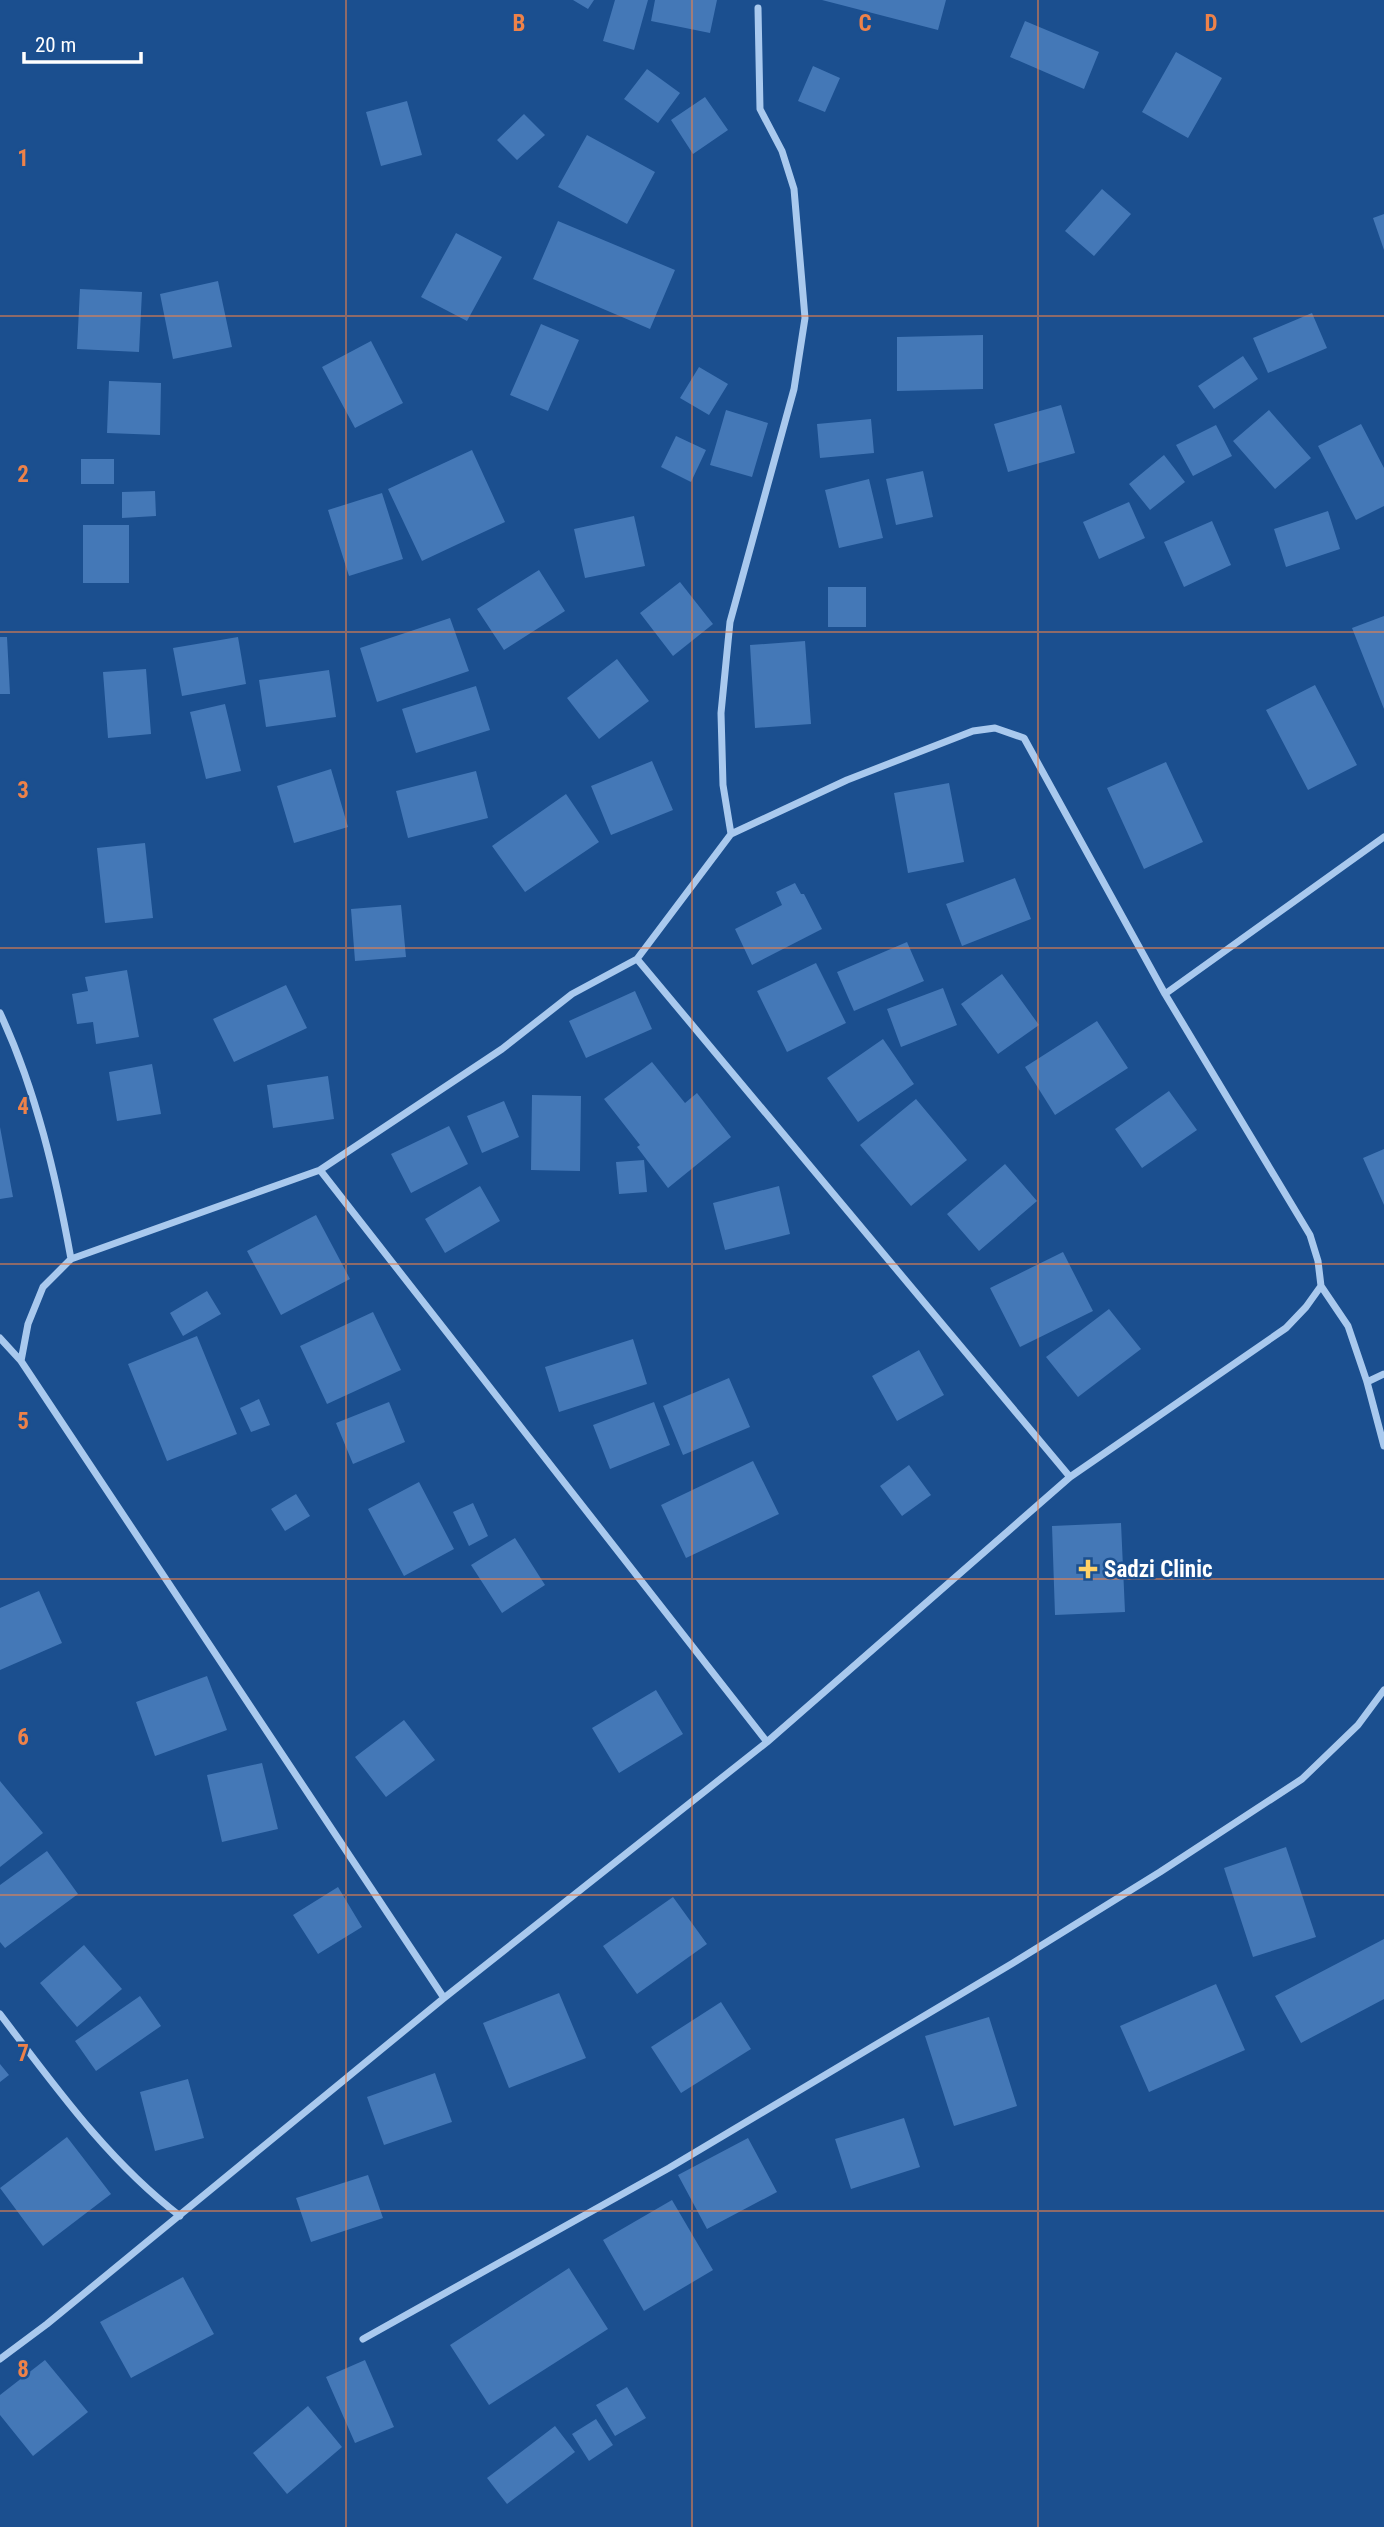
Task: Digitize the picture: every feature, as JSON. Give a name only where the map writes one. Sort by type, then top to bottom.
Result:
[{"type":"street","points":[[731,834],[723,785],[721,713],[730,622],[794,389],[805,318],[794,189],[782,151],[760,109],[758,8]]},
{"type":"street","points":[[21,1362],[28,1324],[43,1287],[71,1259],[320,1170],[502,1048],[572,994],[637,959],[731,834],[848,780],[973,731],[995,728],[1024,738],[1165,994],[1310,1235],[1318,1261],[1321,1286],[1348,1326],[1367,1382],[1384,1446]]},
{"type":"street","points":[[1165,994],[1384,837]]},
{"type":"street","points":[[637,959],[1070,1477]]},
{"type":"street","points":[[0,1013],[14,1043],[57,1185],[71,1259]]},
{"type":"street","points":[[320,1170],[767,1742]]},
{"type":"street","points":[[0,2359],[180,2216],[444,1998],[767,1742],[1070,1477],[1286,1328],[1321,1286]]},
{"type":"street","points":[[0,1338],[21,1362],[444,1998]]},
{"type":"street","points":[[1367,1382],[1384,1374]]},
{"type":"street","points":[[363,2339],[669,2168],[1002,1970],[1160,1872],[1302,1779],[1358,1725],[1384,1690]]},
{"type":"street","points":[[0,2014],[66,2101],[151,2194],[180,2216]]},
{"type":"building","points":[[573,0],[594,0],[588,9]]},
{"type":"building","points":[[615,0],[648,0],[634,50],[603,41]]},
{"type":"building","points":[[655,0],[717,0],[710,33],[651,21]]},
{"type":"building","points":[[822,0],[946,0],[938,30]]},
{"type":"building","points":[[1025,21],[1099,52],[1084,89],[1010,57]]},
{"type":"building","points":[[1176,52],[1222,78],[1188,138],[1142,112]]},
{"type":"building","points":[[813,66],[840,78],[825,112],[798,101]]},
{"type":"building","points":[[647,69],[680,93],[658,123],[624,99]]},
{"type":"building","points":[[705,97],[728,130],[693,154],[671,120]]},
{"type":"building","points":[[407,101],[422,155],[381,166],[366,112]]},
{"type":"building","points":[[524,114],[545,135],[517,160],[497,140]]},
{"type":"building","points":[[587,135],[655,172],[627,224],[558,187]]},
{"type":"building","points":[[1102,189],[1131,214],[1094,256],[1065,231]]},
{"type":"building","points":[[1384,214],[1384,250],[1373,218]]},
{"type":"building","points":[[558,221],[675,270],[650,329],[533,279]]},
{"type":"building","points":[[456,233],[502,257],[467,321],[421,297]]},
{"type":"building","points":[[218,281],[232,347],[173,359],[160,294]]},
{"type":"building","points":[[80,289],[142,292],[139,352],[77,349]]},
{"type":"building","points":[[1312,313],[1327,348],[1268,373],[1253,338]]},
{"type":"building","points":[[541,324],[579,340],[548,411],[510,395]]},
{"type":"building","points":[[983,335],[983,389],[897,391],[897,337]]},
{"type":"building","points":[[371,341],[403,403],[355,428],[322,367]]},
{"type":"building","points":[[1243,356],[1258,379],[1214,409],[1198,386]]},
{"type":"building","points":[[699,367],[728,384],[709,415],[680,398]]},
{"type":"building","points":[[109,381],[161,383],[160,435],[107,433]]},
{"type":"building","points":[[1061,405],[1075,453],[1008,472],[994,424]]},
{"type":"building","points":[[726,410],[768,423],[752,477],[710,465]]},
{"type":"building","points":[[1269,410],[1311,458],[1275,489],[1233,441]]},
{"type":"building","points":[[871,419],[874,453],[820,458],[817,424]]},
{"type":"building","points":[[1361,424],[1384,468],[1384,506],[1356,520],[1318,446]]},
{"type":"building","points":[[1216,425],[1232,456],[1193,476],[1176,445]]},
{"type":"building","points":[[676,436],[706,450],[691,482],[661,467]]},
{"type":"building","points":[[472,450],[505,522],[422,561],[388,489]]},
{"type":"building","points":[[1164,455],[1185,482],[1150,510],[1129,484]]},
{"type":"building","points":[[81,459],[114,459],[114,484],[81,484]]},
{"type":"building","points":[[923,471],[933,517],[896,525],[886,479]]},
{"type":"building","points":[[869,479],[883,538],[839,548],[825,490]]},
{"type":"building","points":[[155,491],[156,516],[122,518],[122,492]]},
{"type":"building","points":[[382,493],[403,559],[349,576],[328,510]]},
{"type":"building","points":[[1129,502],[1145,538],[1099,559],[1083,522]]},
{"type":"building","points":[[1328,511],[1340,549],[1286,567],[1274,529]]},
{"type":"building","points":[[634,516],[645,566],[585,578],[574,529]]},
{"type":"building","points":[[1212,521],[1231,565],[1184,587],[1164,542]]},
{"type":"building","points":[[83,525],[129,525],[129,583],[83,583]]},
{"type":"building","points":[[539,570],[565,611],[504,650],[477,609]]},
{"type":"building","points":[[680,582],[713,624],[673,656],[640,613]]},
{"type":"building","points":[[828,587],[866,587],[866,627],[828,627]]},
{"type":"building","points":[[1384,616],[1384,709],[1352,628]]},
{"type":"building","points":[[450,618],[469,671],[377,702],[360,648]]},
{"type":"building","points":[[0,637],[7,637],[10,694],[0,694]]},
{"type":"building","points":[[238,637],[246,684],[182,696],[173,648]]},
{"type":"building","points":[[805,641],[811,724],[755,728],[750,645]]},
{"type":"building","points":[[617,659],[649,701],[599,739],[567,698]]},
{"type":"building","points":[[146,669],[151,734],[108,738],[103,672]]},
{"type":"building","points":[[329,670],[336,717],[266,727],[259,680]]},
{"type":"building","points":[[1315,685],[1357,765],[1308,790],[1266,710]]},
{"type":"building","points":[[476,686],[490,730],[416,753],[402,709]]},
{"type":"building","points":[[225,704],[241,771],[206,779],[190,712]]},
{"type":"building","points":[[652,761],[673,810],[611,835],[591,786]]},
{"type":"building","points":[[1166,762],[1203,842],[1144,869],[1107,788]]},
{"type":"building","points":[[331,769],[348,827],[294,843],[277,786]]},
{"type":"building","points":[[476,771],[488,818],[408,838],[396,791]]},
{"type":"building","points":[[949,783],[964,862],[908,873],[894,793]]},
{"type":"building","points":[[566,794],[599,842],[525,892],[492,846]]},
{"type":"building","points":[[145,843],[153,918],[105,923],[97,848]]},
{"type":"building","points":[[1015,878],[1031,919],[962,946],[946,904]]},
{"type":"building","points":[[795,883],[801,894],[804,894],[822,929],[752,965],[735,929],[782,905],[776,892]]},
{"type":"building","points":[[401,905],[406,957],[355,961],[351,909]]},
{"type":"building","points":[[907,942],[924,981],[854,1011],[837,972]]},
{"type":"building","points":[[816,963],[846,1023],[787,1052],[757,991]]},
{"type":"building","points":[[127,970],[139,1037],[96,1044],[93,1022],[77,1024],[72,994],[88,991],[85,977]]},
{"type":"building","points":[[1002,974],[1039,1025],[998,1054],[961,1004]]},
{"type":"building","points":[[286,985],[307,1028],[234,1062],[213,1019]]},
{"type":"building","points":[[943,988],[957,1025],[901,1047],[887,1009]]},
{"type":"building","points":[[635,991],[652,1029],[586,1058],[569,1021]]},
{"type":"building","points":[[1097,1021],[1128,1068],[1055,1115],[1025,1067]]},
{"type":"building","points":[[883,1039],[914,1084],[858,1122],[827,1078]]},
{"type":"building","points":[[652,1062],[685,1103],[697,1093],[731,1137],[668,1188],[637,1147],[640,1145],[604,1099]]},
{"type":"building","points":[[152,1064],[161,1114],[117,1121],[109,1072]]},
{"type":"building","points":[[328,1076],[334,1119],[273,1128],[267,1085]]},
{"type":"building","points":[[1169,1091],[1197,1130],[1142,1168],[1115,1129]]},
{"type":"building","points":[[532,1095],[581,1096],[580,1171],[531,1170]]},
{"type":"building","points":[[916,1099],[967,1160],[911,1206],[860,1145]]},
{"type":"building","points":[[504,1101],[519,1137],[482,1153],[467,1116]]},
{"type":"building","points":[[449,1126],[468,1164],[411,1193],[391,1154]]},
{"type":"building","points":[[0,1127],[13,1197],[0,1199]]},
{"type":"building","points":[[1384,1149],[1384,1205],[1363,1158]]},
{"type":"building","points":[[644,1160],[647,1192],[619,1194],[616,1162]]},
{"type":"building","points":[[1005,1164],[1037,1201],[979,1251],[947,1214]]},
{"type":"building","points":[[480,1186],[500,1221],[445,1253],[425,1219]]},
{"type":"building","points":[[779,1186],[790,1234],[725,1250],[713,1203]]},
{"type":"building","points":[[316,1215],[350,1279],[281,1315],[247,1251]]},
{"type":"building","points":[[1063,1252],[1093,1311],[1020,1347],[990,1288]]},
{"type":"building","points":[[207,1291],[221,1314],[183,1336],[170,1313]]},
{"type":"building","points":[[1109,1309],[1141,1349],[1078,1397],[1046,1357]]},
{"type":"building","points":[[373,1312],[401,1370],[327,1404],[300,1346]]},
{"type":"building","points":[[197,1336],[237,1434],[167,1461],[128,1364]]},
{"type":"building","points":[[633,1339],[647,1384],[559,1412],[545,1367]]},
{"type":"building","points":[[919,1350],[944,1395],[897,1421],[872,1376]]},
{"type":"building","points":[[729,1378],[750,1427],[683,1455],[663,1406]]},
{"type":"building","points":[[259,1399],[270,1425],[251,1432],[240,1408]]},
{"type":"building","points":[[389,1402],[405,1442],[353,1464],[336,1423]]},
{"type":"building","points":[[654,1402],[670,1445],[610,1469],[593,1425]]},
{"type":"building","points":[[753,1461],[779,1514],[686,1558],[661,1505]]},
{"type":"building","points":[[909,1465],[931,1495],[902,1516],[880,1486]]},
{"type":"building","points":[[419,1482],[454,1549],[404,1576],[368,1509]]},
{"type":"building","points":[[296,1494],[310,1516],[285,1531],[271,1509]]},
{"type":"building","points":[[473,1503],[488,1536],[469,1546],[453,1512]]},
{"type":"building","name":"Sadzi Clinic","points":[[1121,1523],[1125,1612],[1055,1615],[1052,1526]]},
{"type":"building","points":[[515,1538],[545,1585],[502,1613],[471,1565]]},
{"type":"building","points":[[39,1591],[62,1643],[0,1670],[0,1608]]},
{"type":"building","points":[[207,1676],[227,1730],[155,1756],[136,1702]]},
{"type":"building","points":[[656,1690],[683,1734],[619,1773],[592,1728]]},
{"type":"building","points":[[404,1720],[435,1760],[386,1797],[355,1757]]},
{"type":"building","points":[[262,1763],[278,1829],[222,1842],[207,1775]]},
{"type":"building","points":[[0,1781],[43,1833],[0,1867]]},
{"type":"building","points":[[1286,1847],[1316,1937],[1253,1957],[1224,1868]]},
{"type":"building","points":[[47,1851],[78,1894],[5,1948],[0,1942],[0,1885]]},
{"type":"building","points":[[338,1887],[362,1927],[318,1954],[293,1915]]},
{"type":"building","points":[[673,1897],[707,1944],[637,1994],[603,1946]]},
{"type":"building","points":[[1384,1939],[1384,1999],[1301,2043],[1275,1996]]},
{"type":"building","points":[[84,1945],[122,1989],[77,2027],[40,1983]]},
{"type":"building","points":[[1216,1984],[1245,2050],[1149,2092],[1120,2026]]},
{"type":"building","points":[[559,1993],[586,2058],[509,2088],[483,2023]]},
{"type":"building","points":[[140,1996],[161,2026],[96,2071],[75,2041]]},
{"type":"building","points":[[721,2002],[751,2049],[681,2093],[651,2047]]},
{"type":"building","points":[[989,2017],[1017,2106],[954,2126],[925,2036]]},
{"type":"building","points":[[0,2064],[9,2075],[0,2082]]},
{"type":"building","points":[[435,2073],[452,2122],[384,2145],[367,2097]]},
{"type":"building","points":[[188,2079],[204,2138],[155,2151],[140,2092]]},
{"type":"building","points":[[904,2118],[920,2167],[851,2189],[835,2139]]},
{"type":"building","points":[[67,2137],[111,2194],[43,2246],[0,2188]]},
{"type":"building","points":[[748,2138],[777,2192],[707,2229],[678,2175]]},
{"type":"building","points":[[368,2175],[383,2218],[311,2242],[296,2198]]},
{"type":"building","points":[[672,2200],[713,2270],[644,2311],[603,2240]]},
{"type":"building","points":[[569,2268],[608,2329],[489,2405],[450,2345]]},
{"type":"building","points":[[183,2277],[214,2334],[131,2378],[100,2322]]},
{"type":"building","points":[[45,2360],[88,2412],[33,2456],[0,2415],[0,2395]]},
{"type":"building","points":[[365,2360],[394,2427],[355,2443],[326,2377]]},
{"type":"building","points":[[627,2387],[646,2418],[615,2436],[596,2405]]},
{"type":"building","points":[[308,2406],[342,2447],[287,2494],[253,2453]]},
{"type":"building","points":[[596,2419],[613,2445],[589,2461],[572,2434]]},
{"type":"building","points":[[555,2426],[575,2452],[507,2504],[487,2478]]},
{"type":"place","name":"Sadzi Clinic","points":[[1088,1569]]}]
